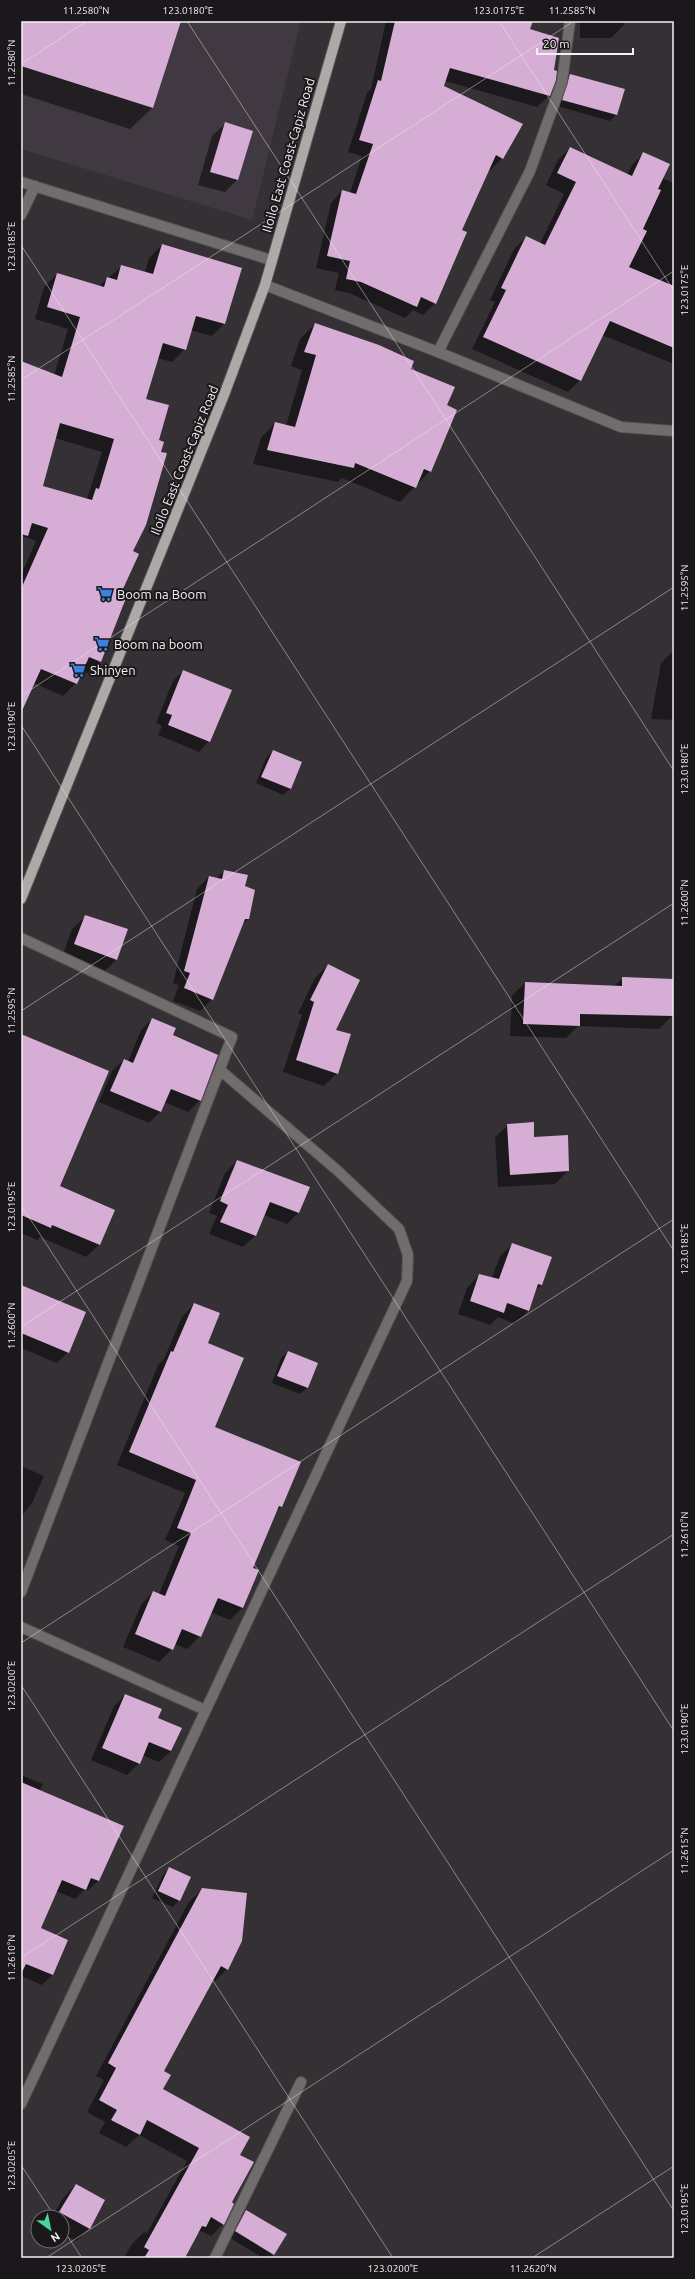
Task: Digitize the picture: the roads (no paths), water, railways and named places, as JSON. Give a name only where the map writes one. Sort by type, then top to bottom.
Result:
[{"type":"main road","name":"Iloilo East Coast-Capiz Road","points":[[21,899],[221,402],[265,285],[341,21]]},
{"type":"street","points":[[438,352],[530,171],[562,82],[570,21]]},
{"type":"street","points":[[21,182],[271,260]]},
{"type":"street","points":[[21,215],[35,186]]},
{"type":"street","points":[[265,285],[438,352],[621,427],[674,430]]},
{"type":"street","points":[[21,938],[232,1037],[21,1592]]},
{"type":"street","points":[[21,2104],[407,1281],[408,1255],[399,1229],[338,1171],[220,1070]]},
{"type":"street","points":[[21,1627],[205,1710]]},
{"type":"street","points":[[215,2258],[301,2082]]},
{"type":"place","name":"Boom na Boom","points":[[105,594]]},
{"type":"place","name":"Boom na boom","points":[[102,644]]},
{"type":"place","name":"Shinyen","points":[[78,670]]}]
